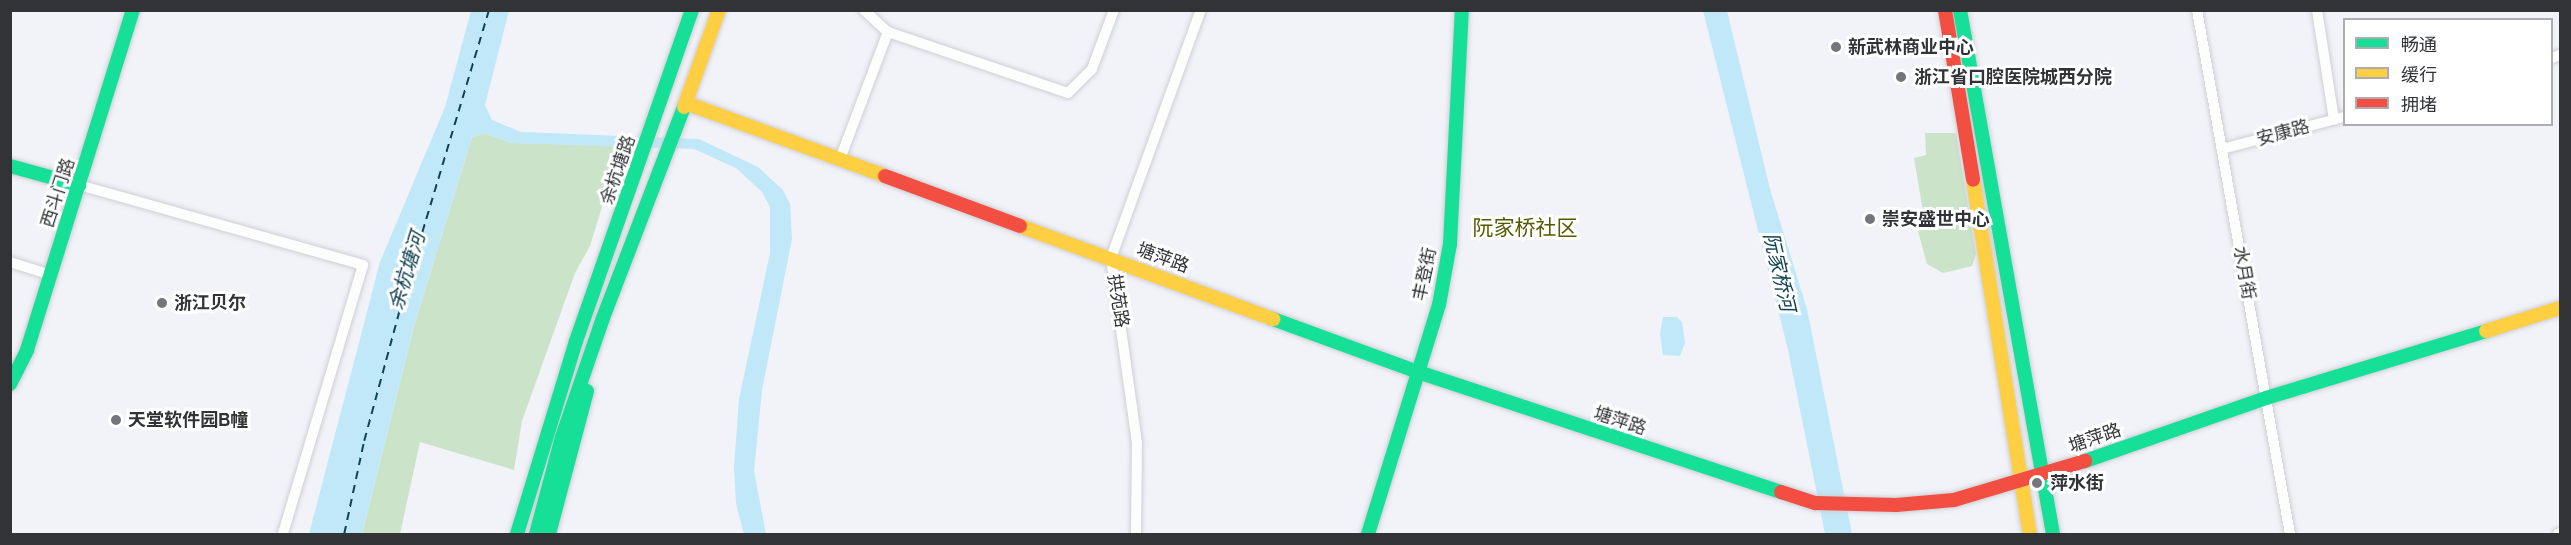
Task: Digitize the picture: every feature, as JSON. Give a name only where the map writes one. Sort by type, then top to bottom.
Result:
[{"type":"street","name":"西斗门路","points":[[10,384],[27,350],[133,10]]},
{"type":"street","name":"余杭塘路","points":[[518,534],[576,341],[692,10]]},
{"type":"street","points":[[536,534],[562,437],[603,318],[669,150],[719,10]]},
{"type":"street","points":[[864,10],[888,32],[1068,93],[1092,69],[1114,10]]},
{"type":"street","name":"拱苑路","points":[[1136,534],[1137,443],[1111,258],[1201,10]]},
{"type":"street","name":"丰登街","points":[[1368,534],[1415,371],[1438,305],[1450,244],[1462,10]]},
{"type":"street","points":[[1945,10],[2030,534]]},
{"type":"street","points":[[1960,10],[2053,534]]},
{"type":"street","name":"水月街","points":[[2197,10],[2290,534]]},
{"type":"street","points":[[2316,10],[2339,118]]},
{"type":"street","points":[[840,159],[888,32]]},
{"type":"street","name":"塘萍路","points":[[686,103],[1415,371],[1815,503],[1858,505],[1954,500],[2043,475],[2266,398],[2560,308]]},
{"type":"street","name":"安康路","points":[[2222,149],[2339,118]]},
{"type":"street","points":[[10,166],[363,265],[282,534]]},
{"type":"street","points":[[10,262],[51,275]]},
{"type":"street","points":[[549,534],[603,318]]},
{"type":"street","name":"余杭塘路","points":[[507,534],[548,400],[576,341]]},
{"type":"green space","points":[[485,133],[511,143],[621,145],[590,246],[575,273],[522,421],[514,470],[420,442],[400,534],[362,534],[414,326],[472,137]]},
{"type":"green space","points":[[1925,133],[1956,133],[1976,254],[1972,266],[1943,273],[1927,264],[1918,231],[1926,229],[1914,158],[1926,155]]},
{"type":"water","name":"余杭塘河","points":[[471,11],[509,11],[485,105],[492,120],[521,132],[699,139],[758,167],[783,190],[790,204],[792,239],[762,390],[754,471],[766,534],[744,534],[736,504],[734,467],[739,399],[770,253],[770,207],[762,192],[736,168],[694,149],[511,143],[485,133],[472,137],[414,326],[362,534],[309,534],[380,262],[445,107]]},
{"type":"water","name":"阮家桥河","points":[[1703,11],[1727,11],[1770,189],[1807,309],[1852,534],[1825,534],[1788,350]]},
{"type":"water","points":[[1663,317],[1677,317],[1682,322],[1685,343],[1680,356],[1663,355],[1660,334]]},
{"type":"ferry route","points":[[344,534],[364,441],[406,286],[489,10]]},
{"type":"traffic: fast","points":[[10,384],[27,350],[133,10]]},
{"type":"traffic: fast","points":[[517,534],[576,341],[692,10]]},
{"type":"traffic: fast","points":[[1368,534],[1439,305],[1450,244],[1462,10]]},
{"type":"traffic: fast","points":[[1960,10],[2053,534]]},
{"type":"traffic: fast","points":[[536,534],[562,437],[603,318],[684,107]]},
{"type":"traffic: fast","points":[[10,166],[79,185]]},
{"type":"traffic: fast","points":[[1273,319],[1415,371],[1781,492]]},
{"type":"traffic: fast","points":[[2085,461],[2266,398],[2486,331]]},
{"type":"traffic: fast","points":[[549,534],[587,391]]},
{"type":"traffic: slow","points":[[684,107],[719,10]]},
{"type":"traffic: slow","points":[[686,103],[885,176]]},
{"type":"traffic: slow","points":[[1973,180],[2030,534]]},
{"type":"traffic: slow","points":[[1020,226],[1273,319]]},
{"type":"traffic: slow","points":[[2486,331],[2560,308]]},
{"type":"traffic: jam","points":[[1945,10],[1973,180]]},
{"type":"traffic: jam","points":[[885,176],[1020,226]]},
{"type":"traffic: jam","points":[[1781,492],[1815,503],[1896,505],[1954,500],[2085,461]]},
{"type":"place","name":"新武林商业中心","points":[[1836,47]]},
{"type":"place","name":"浙江省口腔医院城西分院","points":[[1901,77]]},
{"type":"place","name":"崇安盛世中心","points":[[1870,219]]},
{"type":"place","name":"浙江贝尔","points":[[162,303]]},
{"type":"place","name":"天堂软件园B幢","points":[[116,420]]},
{"type":"place","name":"萍水街","points":[[2037,483]]},
{"type":"district","name":"阮家桥社区","points":[[1525,228]]}]
